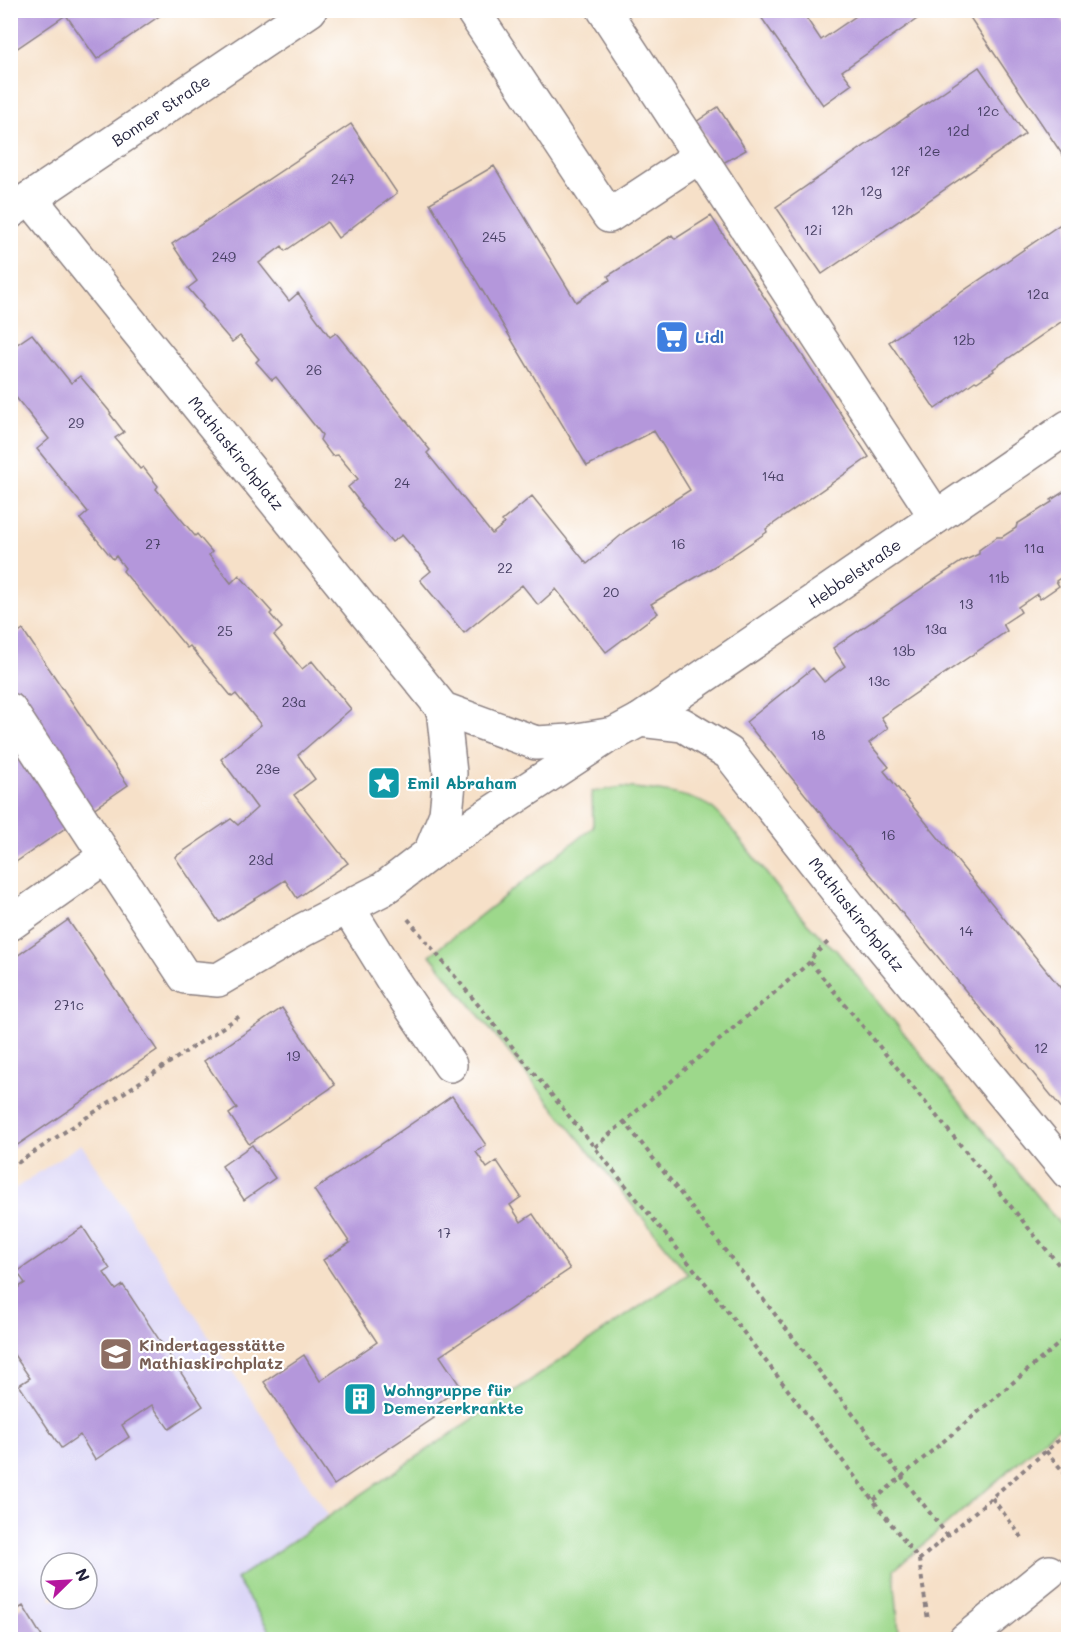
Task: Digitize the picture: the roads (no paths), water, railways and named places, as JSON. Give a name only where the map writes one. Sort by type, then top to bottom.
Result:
[{"type":"street","name":"Bonner Straße","points":[[20,205],[310,10]]},
{"type":"street","points":[[472,10],[609,216],[700,156]]},
{"type":"street","points":[[604,10],[936,517]]},
{"type":"street","name":"Mathiaskirchplatz","points":[[20,205],[443,709],[536,743],[571,741],[627,727],[683,726],[729,753],[857,916],[1068,1172]]},
{"type":"street","name":"Hebbelstraße","points":[[627,727],[1068,427]]},
{"type":"street","points":[[430,853],[446,814],[450,773],[443,709]]},
{"type":"street","points":[[10,710],[185,977],[218,980],[303,930],[383,889],[430,853],[627,727]]},
{"type":"street","points":[[10,924],[106,856]]},
{"type":"street","points":[[348,908],[450,1065]]},
{"type":"street","points":[[965,1640],[1049,1572]]},
{"type":"place","name":"Lidl","points":[[672,337]]},
{"type":"place","name":"Emil Abraham","points":[[384,783]]},
{"type":"place","name":"Kindertagesstätte Mathiaskirchplatz","points":[[116,1354]]},
{"type":"place","name":"Wohngruppe für Demenzerkrankte","points":[[360,1399]]}]
